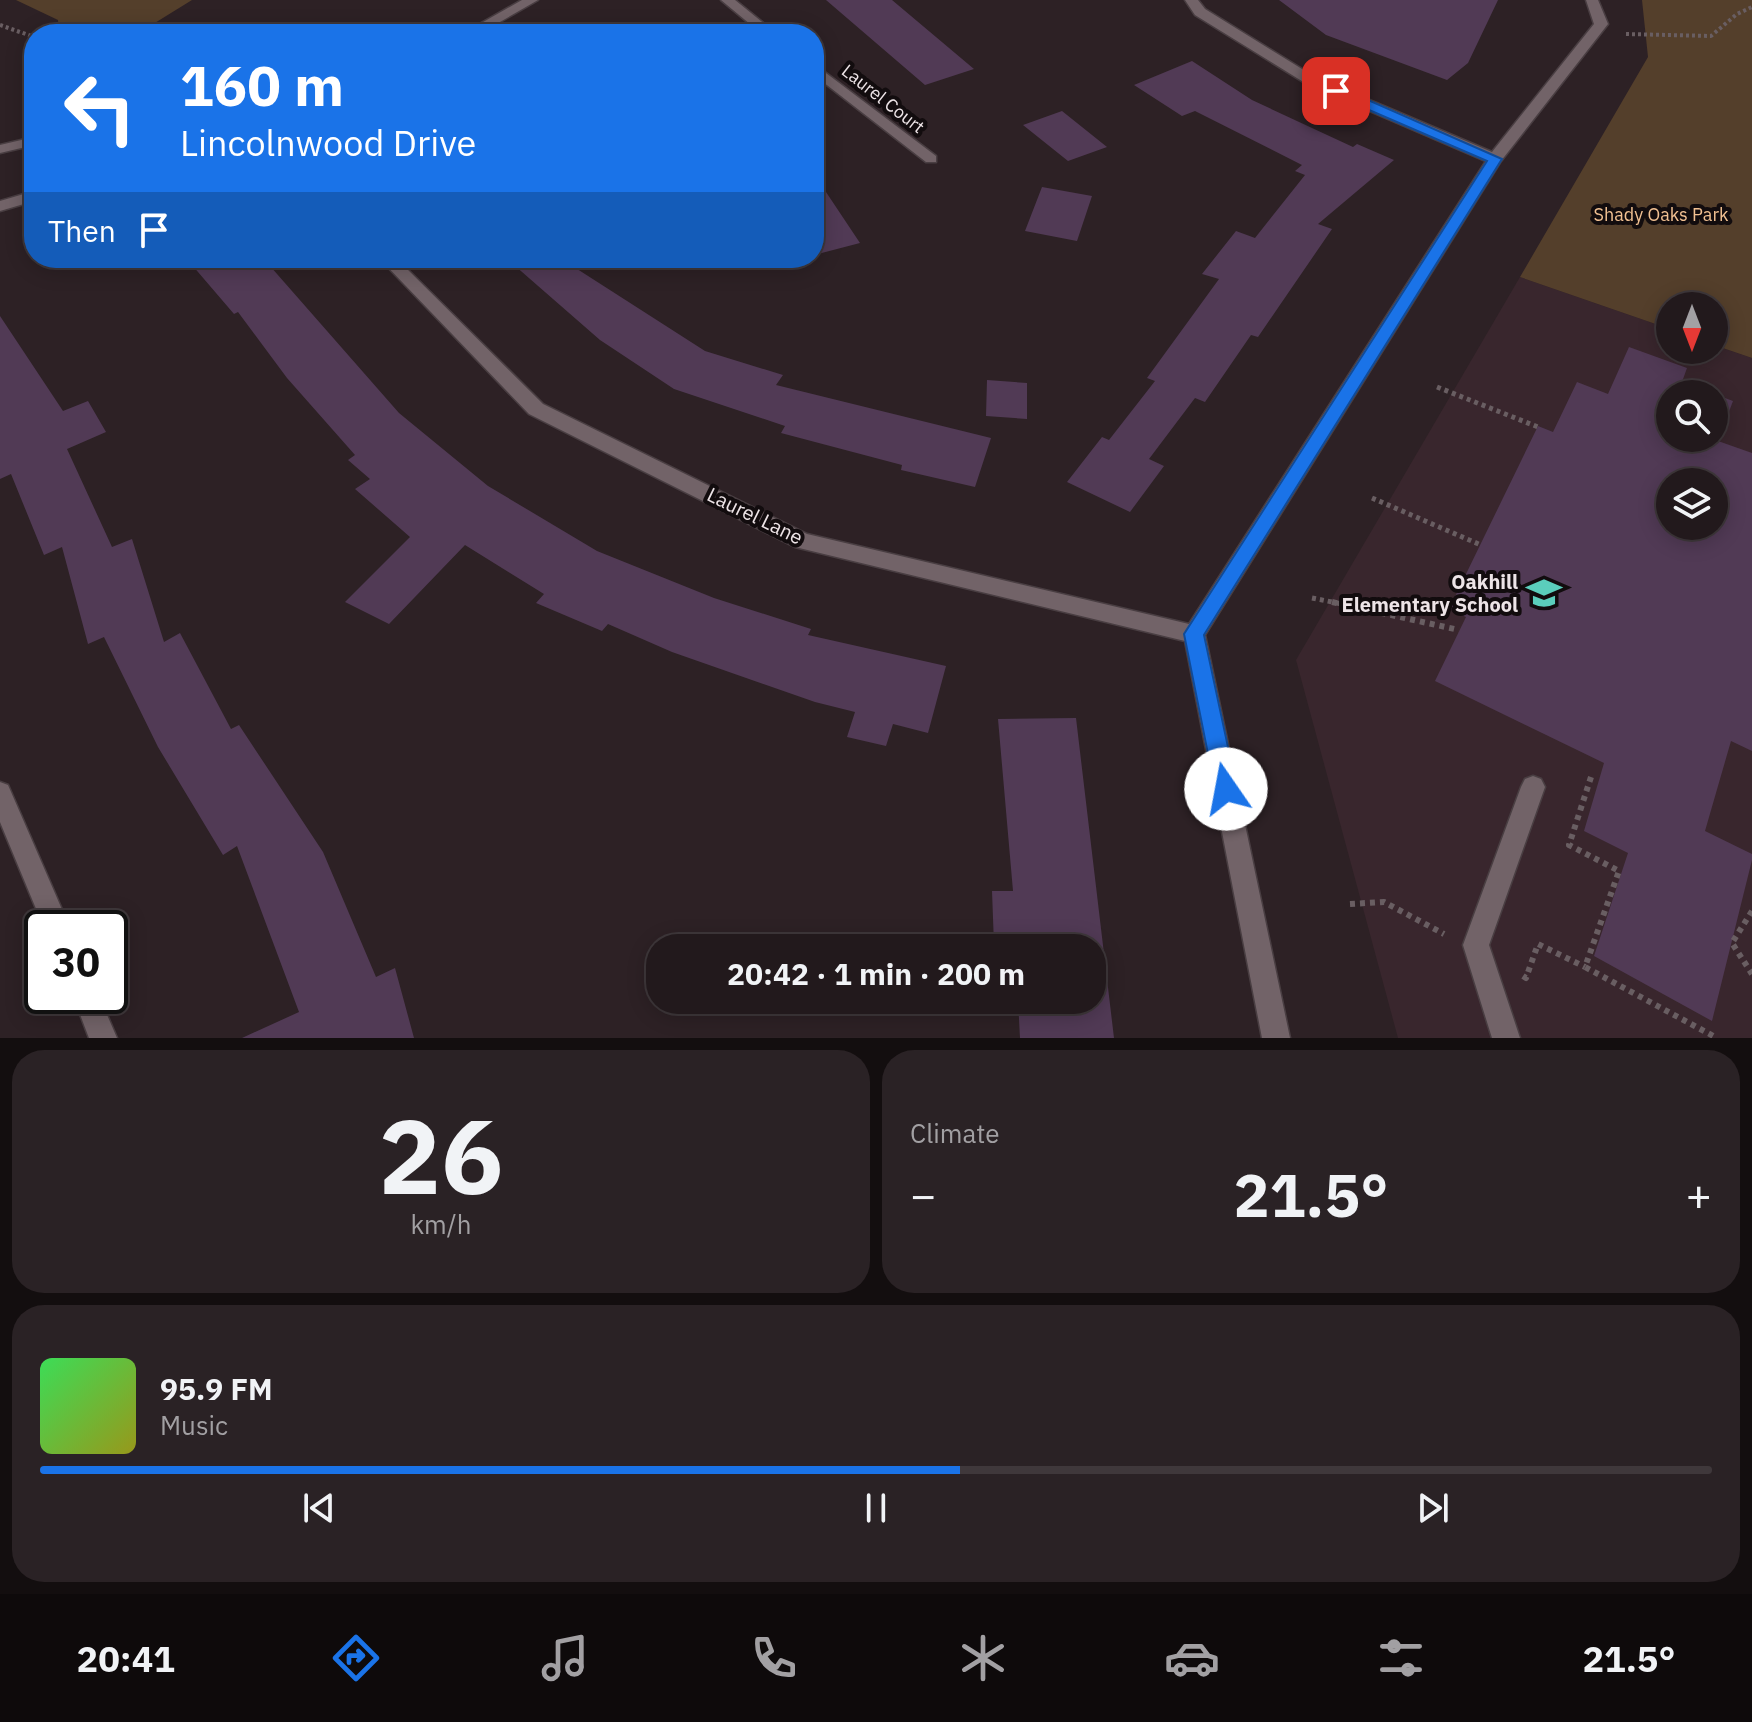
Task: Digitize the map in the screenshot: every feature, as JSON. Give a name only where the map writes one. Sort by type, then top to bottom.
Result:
[{"type":"street","points":[[488,24],[532,0]]},
{"type":"street","points":[[727,0],[757,24]]},
{"type":"street","points":[[1191,0],[1200,12],[1310,80],[1495,159]]},
{"type":"street","points":[[1276,1038],[1194,634],[1495,159],[1601,24],[1592,0]]},
{"type":"street","name":"Laurel Court","points":[[824,76],[931,159]]},
{"type":"street","points":[[0,149],[24,143]]},
{"type":"street","points":[[0,206],[24,199]]},
{"type":"street","name":"Laurel Lane","points":[[397,268],[536,409],[802,541],[1194,634]]},
{"type":"street","points":[[1506,1038],[1476,945],[1533,787]]},
{"type":"street","points":[[0,793],[49,910]]},
{"type":"street","points":[[93,1014],[103,1038]]},
{"type":"path","points":[[1593,34],[1711,36],[1737,14],[1752,7]]},
{"type":"path","points":[[0,25],[24,33]]},
{"type":"path","points":[[1437,387],[1538,427]]},
{"type":"path","points":[[1372,498],[1481,545]]},
{"type":"path","points":[[1312,598],[1459,630]]},
{"type":"path","points":[[1591,777],[1569,845],[1619,871],[1585,967],[1717,1038]]},
{"type":"path","points":[[1752,911],[1732,943],[1752,974]]},
{"type":"shaded area","name":"Oakhill Elementary School","points":[[1520,277],[1656,324],[1656,364],[1728,364],[1728,350],[1752,358],[1752,1038],[1398,1038],[1296,660]]},
{"type":"green space","points":[[16,0],[192,0],[153,24],[58,24],[58,20]]},
{"type":"green space","name":"Shady Oaks Park","points":[[1642,0],[1752,0],[1752,358],[1728,350],[1728,292],[1656,292],[1656,324],[1520,277],[1648,57]]},
{"type":"building","points":[[826,0],[892,0],[974,69],[925,85]]},
{"type":"building","points":[[1279,0],[1498,0],[1468,63],[1447,80],[1326,35]]},
{"type":"building","points":[[1192,61],[1252,100],[1353,147],[1357,144],[1394,160],[1318,224],[1332,229],[1258,337],[1251,335],[1205,402],[1195,398],[1149,459],[1164,466],[1130,512],[1067,482],[1102,437],[1109,440],[1155,381],[1147,378],[1219,279],[1202,274],[1236,231],[1255,238],[1305,175],[1295,171],[1302,165],[1195,111],[1182,116],[1134,85]]},
{"type":"building","points":[[1062,111],[1107,147],[1068,161],[1023,125]]},
{"type":"building","points":[[1042,187],[1092,196],[1077,241],[1025,231]]},
{"type":"building","points":[[824,189],[860,243],[824,252]]},
{"type":"building","points":[[195,268],[272,268],[399,413],[488,486],[597,551],[714,598],[811,629],[808,635],[946,666],[928,733],[893,724],[886,746],[847,737],[855,712],[815,702],[672,652],[608,624],[602,631],[536,603],[544,594],[465,545],[389,624],[345,602],[410,537],[355,489],[370,479],[348,460],[355,455],[287,378],[238,312],[234,314]]},
{"type":"building","points":[[517,268],[576,268],[705,351],[783,375],[776,385],[991,438],[975,487],[901,470],[902,465],[781,433],[785,426],[674,389],[600,340]]},
{"type":"building","points":[[0,316],[63,411],[88,401],[106,432],[67,449],[112,547],[132,539],[164,642],[180,633],[231,729],[239,725],[323,852],[376,977],[395,968],[414,1038],[242,1038],[299,1012],[237,846],[223,855],[158,747],[104,637],[88,644],[62,547],[44,555],[11,474],[0,479]]},
{"type":"building","points":[[1629,347],[1656,357],[1656,364],[1676,364],[1687,368],[1683,380],[1656,380],[1656,452],[1728,452],[1728,445],[1752,453],[1752,751],[1731,741],[1705,831],[1752,854],[1752,860],[1712,1021],[1594,956],[1628,853],[1584,831],[1604,763],[1435,681],[1466,617],[1449,609],[1538,426],[1553,432],[1577,382],[1608,394]]},
{"type":"building","points":[[987,380],[1027,383],[1027,419],[986,416]]},
{"type":"building","points":[[1076,718],[1102,934],[994,934],[992,891],[1013,891],[998,719]]},
{"type":"building","points":[[1106,971],[1114,1038],[1020,1038],[1019,1014],[1106,1014]]},
{"type":"place","name":"Oakhill Elementary School","points":[[1544,593]]},
{"type":"route","points":[[1226,789],[1194,634],[1495,159],[1336,91]]}]
